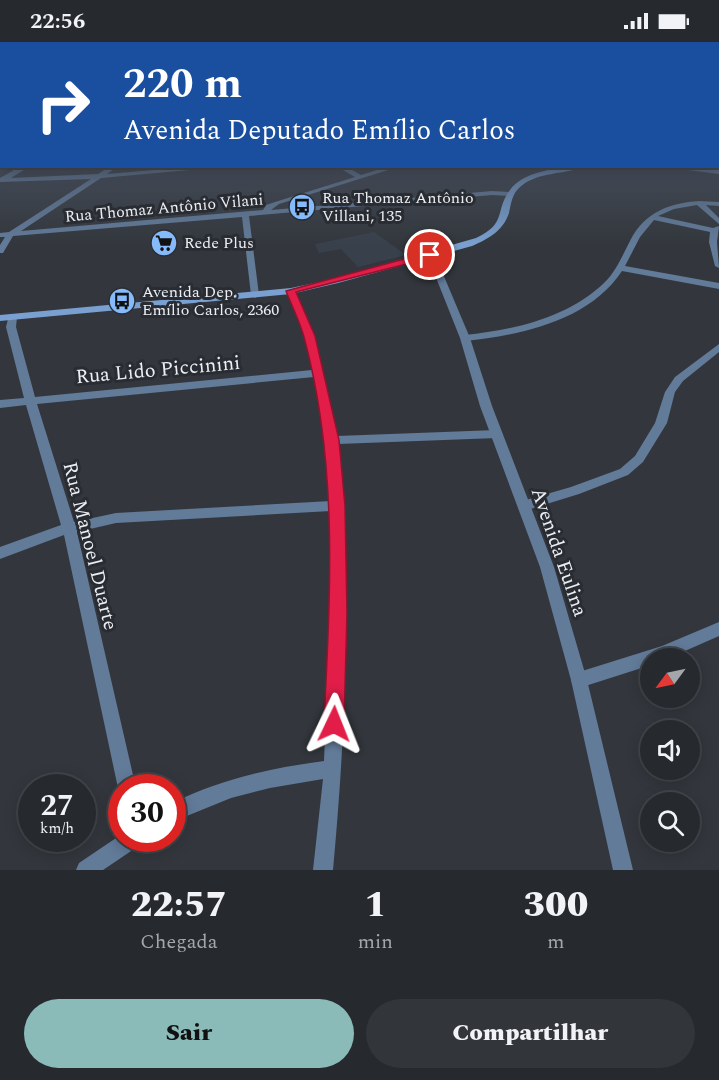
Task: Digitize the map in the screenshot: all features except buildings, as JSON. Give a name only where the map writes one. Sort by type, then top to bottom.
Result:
[{"type":"main road","points":[[6,317],[291,291],[430,255],[469,244],[493,231],[502,220],[510,194],[528,180],[575,168]]},
{"type":"street","points":[[1,180],[23,168]]},
{"type":"street","points":[[0,252],[11,234],[112,168]]},
{"type":"street","points":[[1,180],[100,177],[207,168]]},
{"type":"street","points":[[343,168],[362,178]]},
{"type":"street","points":[[266,212],[269,207],[277,203],[392,168]]},
{"type":"street","points":[[680,168],[719,172]]},
{"type":"street","name":"Rua Thomaz Antônio Vilani","points":[[0,235],[492,193],[510,194]]},
{"type":"street","points":[[699,203],[719,222]]},
{"type":"street","points":[[465,338],[524,327],[570,310],[608,284],[621,268],[638,234],[652,217],[675,204],[719,204]]},
{"type":"street","points":[[245,214],[255,295]]},
{"type":"street","points":[[652,217],[716,230],[713,242],[719,266]]},
{"type":"street","name":"Avenida Eulina","points":[[430,255],[465,338],[497,434],[547,567],[579,680],[623,870]]},
{"type":"street","points":[[621,268],[719,286]]},
{"type":"street","points":[[291,291],[309,336],[318,374],[332,440],[338,506],[338,613],[333,769],[323,870]]},
{"type":"street","name":"Rua Manoel Duarte","points":[[6,317],[11,327],[30,400],[69,528],[124,774]]},
{"type":"street","points":[[524,506],[575,491],[624,472],[639,459],[661,423],[670,392],[679,379],[719,346]]},
{"type":"street","name":"Rua Lido Piccinini","points":[[0,404],[318,374]]},
{"type":"street","points":[[332,440],[497,434]]},
{"type":"street","points":[[0,553],[69,528],[116,518],[338,506]]},
{"type":"street","points":[[579,680],[664,653],[719,628]]},
{"type":"street","points":[[186,806],[216,792],[264,778],[333,769]]},
{"type":"street","points":[[86,870],[112,852]]},
{"type":"shaded area","points":[[374,232],[406,255],[358,267],[341,249],[319,253],[315,244]]},
{"type":"place","name":"Rua Thomaz Antônio Villani, 135","points":[[302,207]]},
{"type":"place","name":"Rede Plus","points":[[164,243]]},
{"type":"place","name":"Avenida Dep. Emílio Carlos, 2360","points":[[122,301]]},
{"type":"route","points":[[334,724],[338,613],[338,506],[332,440],[309,336],[291,291],[430,255]]}]
